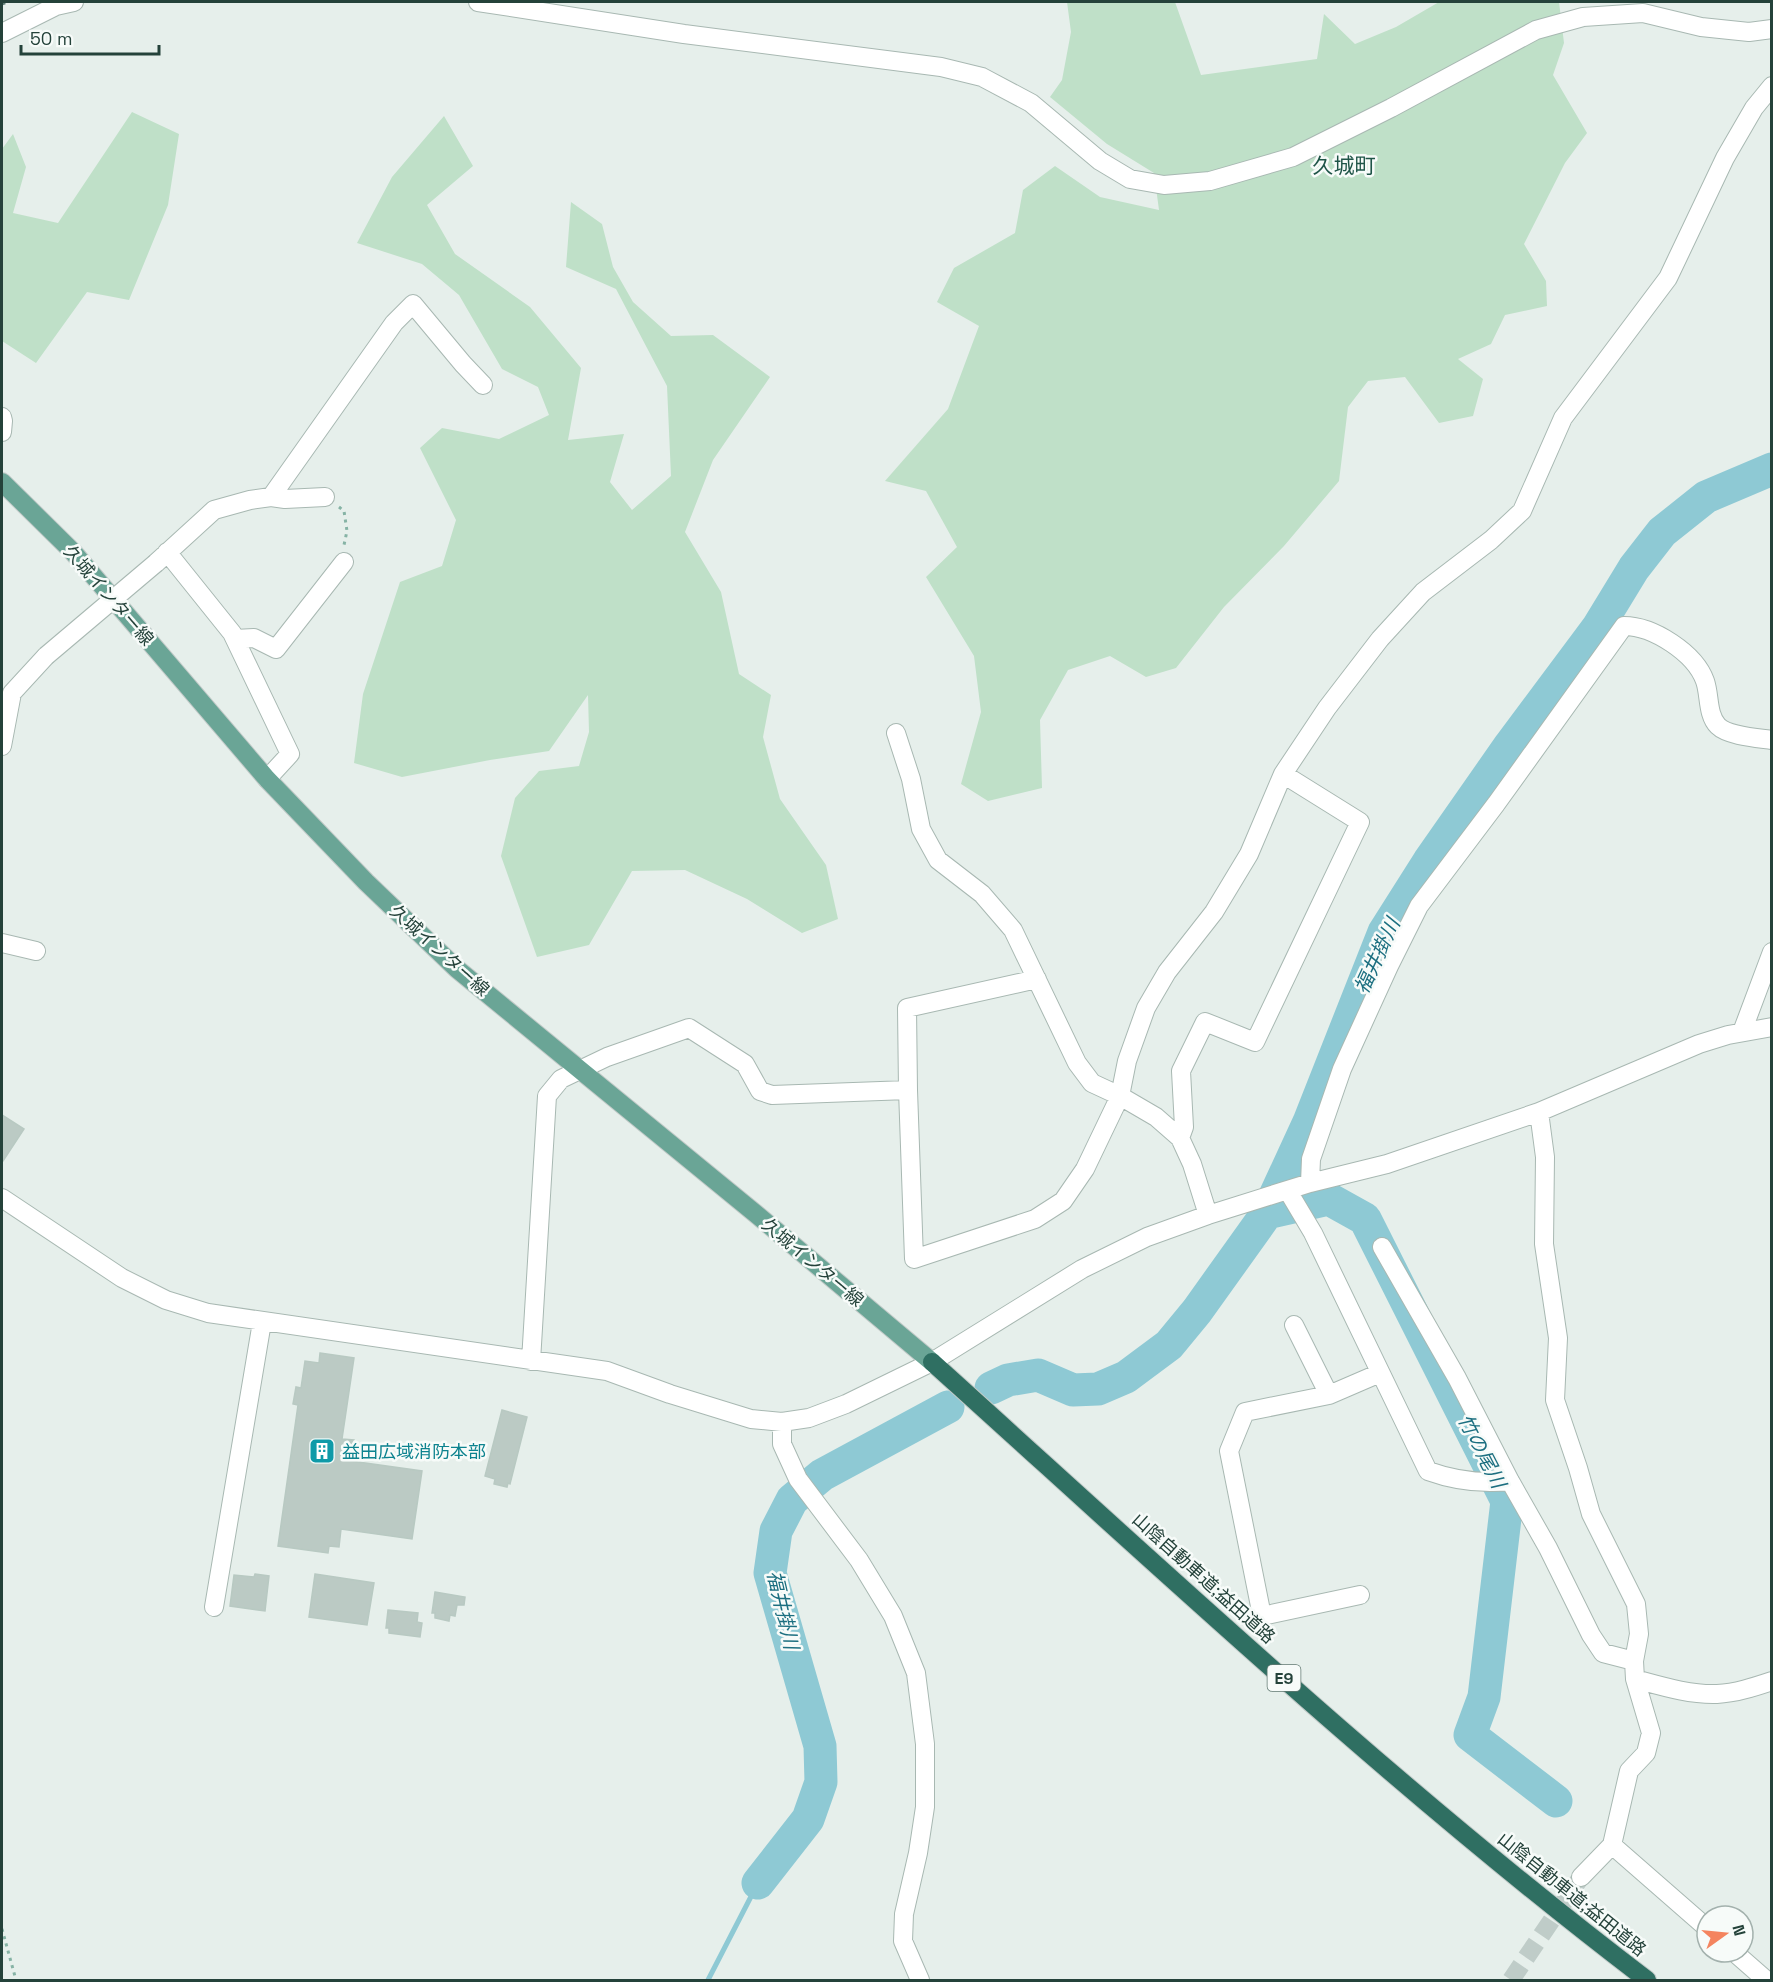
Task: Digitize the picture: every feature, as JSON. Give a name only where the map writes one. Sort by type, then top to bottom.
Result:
[{"type":"highway","name":"山陰自動車道;益田道路","points":[[932,1362],[1391,1774],[1579,1929],[1647,1980]]},
{"type":"main road","name":"久城インター線","points":[[2,482],[73,552],[267,779],[366,882],[457,969],[756,1214],[932,1362]]},
{"type":"street","points":[[2,33],[56,6],[74,2]]},
{"type":"street","points":[[478,2],[684,34],[941,67],[982,77],[1031,103],[1100,162],[1130,179],[1164,184],[1210,181],[1293,157],[1580,9],[1643,13],[1701,27],[1749,32],[1772,29]]},
{"type":"street","points":[[1036,979],[907,1008],[914,1259],[1035,1219],[1063,1201],[1085,1169],[1120,1096],[1127,1060],[1146,1008],[1167,972],[1214,912],[1249,854],[1283,774],[1327,708],[1423,592],[1491,540],[1522,512],[1563,418],[1668,278],[1725,158],[1754,108],[1772,86]]},
{"type":"street","points":[[271,497],[380,342],[413,304],[483,385]]},
{"type":"street","points":[[2,417],[2,432]]},
{"type":"street","points":[[2,746],[12,693],[46,656],[214,510],[271,497],[285,499],[326,496]]},
{"type":"street","points":[[162,557],[232,633],[290,754],[267,779]]},
{"type":"street","points":[[235,639],[254,638],[276,650],[344,562]]},
{"type":"street","points":[[1310,1183],[1311,1159],[1342,1069],[1419,906],[1496,804],[1624,626],[1637,626],[1661,636],[1692,660],[1705,680],[1711,714],[1718,727],[1737,735],[1772,740]]},
{"type":"street","points":[[896,733],[911,779],[921,829],[938,861],[982,894],[1013,930],[1077,1063],[1092,1083],[1156,1117],[1180,1138],[1192,1164],[1208,1215]]},
{"type":"street","points":[[1180,1138],[1184,1127],[1181,1071],[1204,1022],[1255,1042],[1360,822],[1283,774]]},
{"type":"street","points":[[2,943],[36,951]]},
{"type":"street","points":[[1742,1032],[1772,952]]},
{"type":"street","points":[[2,1198],[122,1278],[165,1300],[208,1313],[607,1371],[669,1394],[751,1419],[782,1422],[809,1418],[846,1404],[932,1362],[1082,1269],[1147,1237],[1310,1183],[1387,1164],[1539,1112],[1699,1044],[1742,1032],[1772,1027]]},
{"type":"street","points":[[531,1361],[547,1096],[561,1079],[607,1057],[689,1028],[745,1064],[760,1091],[772,1095],[908,1090]]},
{"type":"street","points":[[1539,1112],[1545,1157],[1544,1244],[1558,1338],[1555,1400],[1591,1514],[1636,1604],[1639,1634],[1635,1670],[1651,1733],[1647,1753],[1629,1772],[1612,1845],[1581,1877]]},
{"type":"street","points":[[1288,1191],[1313,1233],[1428,1471],[1446,1478],[1497,1483],[1510,1481]]},
{"type":"street","points":[[1382,1247],[1457,1378],[1510,1481],[1548,1548],[1591,1635],[1603,1653],[1673,1689],[1716,1694],[1747,1689],[1772,1681]]},
{"type":"street","points":[[214,1607],[262,1322]]},
{"type":"street","points":[[1294,1325],[1329,1395]]},
{"type":"street","points":[[1360,1595],[1262,1616],[1229,1451],[1245,1412],[1329,1395],[1380,1373]]},
{"type":"street","points":[[782,1422],[782,1444],[798,1479],[859,1560],[893,1616],[916,1673],[925,1744],[925,1807],[918,1853],[904,1914],[903,1941],[920,1980]]},
{"type":"street","points":[[1612,1845],[1695,1918]]},
{"type":"street","points":[[1748,1964],[1766,1980]]},
{"type":"path","points":[[326,496],[344,511],[347,531],[343,550],[344,562]]},
{"type":"path","points":[[2,1929],[16,1980]]},
{"type":"green space","points":[[1067,2],[1175,2],[1201,75],[1317,59],[1324,14],[1355,44],[1396,27],[1439,2],[1559,2],[1564,43],[1553,75],[1587,133],[1565,163],[1524,244],[1546,281],[1547,306],[1505,315],[1491,344],[1458,359],[1483,379],[1473,416],[1439,423],[1405,377],[1368,381],[1348,407],[1339,481],[1284,546],[1224,607],[1176,668],[1146,677],[1110,656],[1068,670],[1040,720],[1042,788],[988,801],[961,784],[981,712],[974,656],[926,577],[957,547],[926,491],[885,481],[948,409],[979,326],[937,302],[954,268],[1015,233],[1023,190],[1055,166],[1100,197],[1159,210],[1154,173],[1107,144],[1050,97],[1062,80],[1071,32]]},
{"type":"green space","points":[[132,112],[179,134],[168,205],[129,300],[87,292],[36,363],[2,341],[2,149],[13,134],[26,167],[13,213],[58,223]]},
{"type":"green space","points":[[444,116],[473,166],[427,205],[455,254],[530,307],[581,368],[568,440],[624,434],[610,482],[632,510],[671,476],[667,386],[616,289],[566,267],[571,202],[602,224],[613,267],[633,302],[671,336],[713,335],[770,377],[713,460],[685,532],[721,592],[739,674],[771,695],[763,737],[780,799],[826,865],[838,919],[802,933],[747,899],[685,870],[632,871],[589,945],[537,957],[501,856],[515,798],[539,771],[579,766],[589,732],[588,695],[549,751],[402,777],[354,763],[363,694],[400,582],[442,566],[456,520],[420,448],[442,428],[499,439],[549,415],[538,387],[502,369],[459,295],[422,264],[357,243],[392,177]]},
{"type":"building","points":[[2,1115],[24,1129],[3,1161],[2,1161]]},
{"type":"building","name":"益田広域消防本部","points":[[320,1353],[354,1358],[342,1439],[354,1440],[351,1461],[422,1471],[412,1539],[341,1529],[339,1547],[329,1546],[328,1553],[278,1546],[298,1405],[293,1404],[296,1387],[301,1388],[305,1361],[319,1363]]},
{"type":"building","points":[[502,1410],[527,1417],[510,1484],[508,1483],[507,1487],[494,1484],[495,1479],[485,1476]]},
{"type":"building","points":[[255,1574],[269,1576],[265,1611],[230,1606],[234,1575],[254,1577]]},
{"type":"building","points":[[315,1574],[374,1583],[367,1625],[309,1617]]},
{"type":"building","points":[[435,1592],[465,1597],[464,1605],[457,1605],[455,1616],[450,1615],[449,1621],[435,1618],[435,1613],[432,1613]]},
{"type":"building","points":[[388,1610],[418,1613],[417,1622],[422,1623],[420,1637],[389,1633],[389,1628],[386,1628]]},
{"type":"waterway","name":"福井掛川","points":[[991,1388],[1008,1380],[1038,1375],[1073,1390],[1098,1389],[1126,1377],[1169,1345],[1197,1311],[1267,1213],[1309,1122],[1384,932],[1429,861],[1510,745],[1598,627],[1634,568],[1662,532],[1706,497],[1772,469]]},
{"type":"waterway","name":"竹の尾川","points":[[1267,1213],[1329,1199],[1365,1219],[1507,1501],[1484,1697],[1470,1735],[1556,1801]]},
{"type":"waterway","name":"福井掛川","points":[[758,1883],[808,1819],[821,1782],[820,1746],[770,1573],[776,1531],[792,1500],[822,1475],[948,1407]]},
{"type":"waterway","points":[[708,1980],[758,1883]]},
{"type":"tunnel","points":[[1511,1980],[1581,1877]]},
{"type":"place","name":"益田広域消防本部","points":[[322,1451]]},
{"type":"district","name":"久城町","points":[[1344,165]]}]
